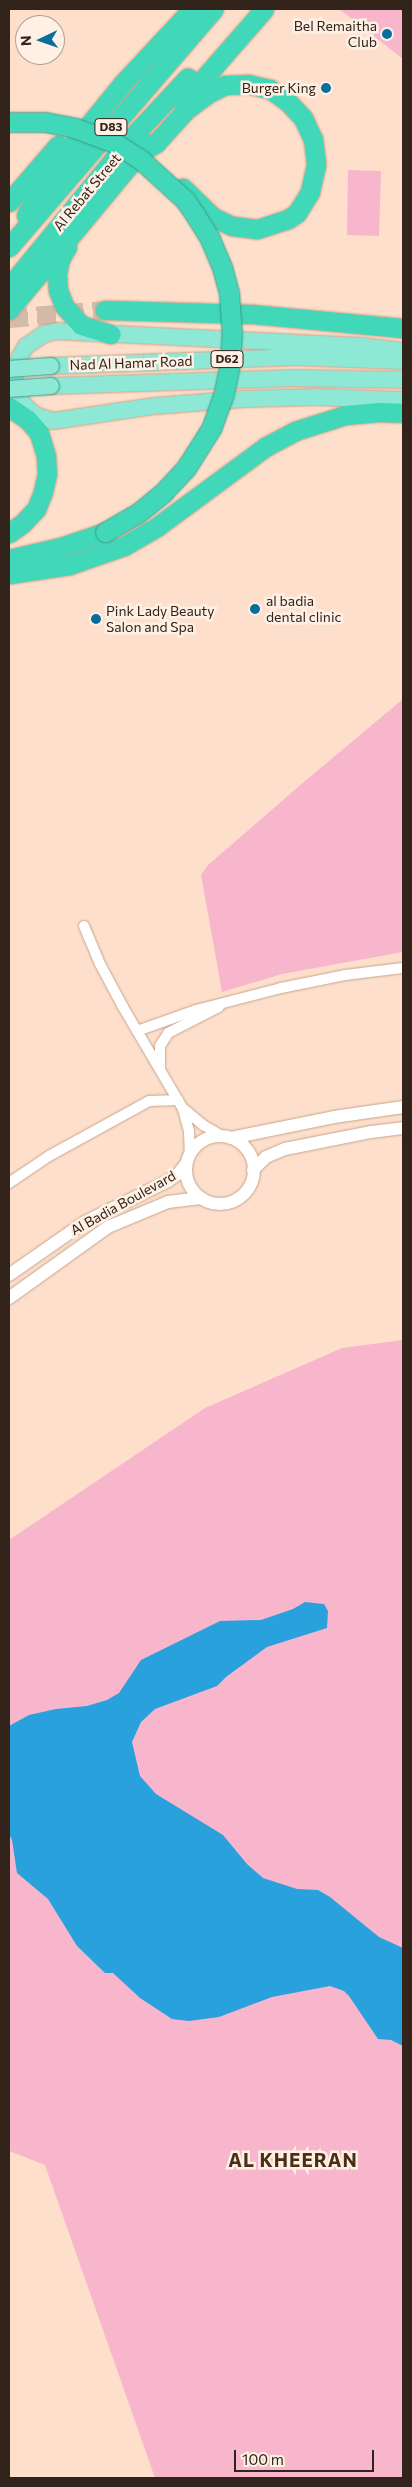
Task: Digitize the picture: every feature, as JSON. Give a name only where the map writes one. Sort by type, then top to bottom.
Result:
[{"type":"highway","points":[[14,241],[31,204],[48,175],[120,88],[192,9]]},
{"type":"highway","name":"Al Rebat Street","points":[[14,241],[214,9]]},
{"type":"highway","name":"Al Rebat Street","points":[[9,287],[131,138],[190,75],[247,9]]},
{"type":"highway","points":[[9,310],[81,221],[264,9]]},
{"type":"highway","points":[[139,153],[156,143],[186,110],[207,94],[225,85],[248,84],[270,89],[288,102],[303,118],[313,140],[316,165],[310,192],[296,213],[288,219],[268,227],[248,229],[232,226],[213,217],[180,184],[162,177]]},
{"type":"highway","points":[[9,202],[40,164],[94,107],[120,88]]},
{"type":"highway","points":[[9,122],[44,122],[88,132],[128,151],[162,177],[194,213],[210,239],[222,267],[232,316],[230,364],[224,396],[204,441],[186,468],[152,503],[105,532],[61,547],[9,559]]},
{"type":"highway","points":[[81,221],[58,265],[58,290],[64,306],[74,319],[89,328],[111,334]]},
{"type":"highway","points":[[105,310],[252,314],[403,328]]},
{"type":"highway","points":[[9,407],[20,413],[33,426],[43,442],[47,474],[40,501],[30,516],[9,533]]},
{"type":"highway","points":[[9,574],[68,565],[124,546],[158,526],[265,447],[295,430],[345,415],[379,412],[403,413]]},
{"type":"main road","points":[[403,351],[361,346],[58,331],[44,334],[32,341],[22,352],[15,372],[17,393],[24,405],[41,418],[59,421],[155,406],[244,399],[315,397],[403,400]]},
{"type":"main road","name":"Nad Al Hamar Road","points":[[9,368],[292,357],[403,361]]},
{"type":"main road","points":[[295,378],[403,396]]},
{"type":"main road","name":"Nad Al Hamar Road","points":[[9,389],[295,378],[403,380]]},
{"type":"street","points":[[9,1183],[49,1156],[156,1099],[180,1104],[203,1125],[239,1142],[249,1154],[253,1170],[249,1186],[239,1198],[232,1202],[216,1204],[201,1198],[190,1187],[187,1180],[189,1131],[180,1104],[100,964],[84,926]]},
{"type":"street","points":[[137,1031],[183,1014],[228,1001],[313,981],[403,968]]},
{"type":"street","points":[[160,1070],[160,1046],[168,1033],[217,1009],[228,1001]]},
{"type":"street","points":[[188,1159],[204,1140],[228,1138],[334,1117],[403,1107]]},
{"type":"street","points":[[253,1170],[266,1157],[285,1149],[371,1132],[403,1128]]},
{"type":"street","name":"Al Badia Boulevard","points":[[9,1275],[85,1222],[168,1181],[178,1174],[188,1159]]},
{"type":"street","name":"Al Badia Boulevard","points":[[9,1298],[108,1227],[168,1202],[201,1198]]},
{"type":"shaded area","name":"Bel Remaitha Club","points":[[339,9],[403,9],[403,59]]},
{"type":"shaded area","points":[[348,170],[381,171],[379,236],[347,235]]},
{"type":"shaded area","points":[[403,699],[403,952],[282,974],[222,992],[201,875],[208,865]]},
{"type":"shaded area","points":[[403,1340],[403,2478],[155,2478],[45,2165],[9,2151],[9,1540],[205,1408],[342,1348]]},
{"type":"water","points":[[305,1602],[324,1604],[328,1611],[327,1628],[267,1647],[226,1677],[217,1686],[155,1709],[141,1722],[132,1742],[140,1776],[156,1794],[223,1835],[247,1864],[263,1878],[297,1889],[318,1890],[330,1897],[379,1937],[403,1948],[403,2046],[391,2040],[378,2039],[349,1996],[344,1991],[330,1986],[272,1997],[219,2017],[189,2021],[172,2019],[140,1998],[113,1973],[105,1973],[77,1946],[48,1899],[17,1873],[12,1840],[9,1834],[9,1726],[29,1715],[56,1709],[87,1706],[107,1700],[119,1693],[141,1660],[220,1621],[261,1620],[293,1609]]},
{"type":"tunnel","points":[[9,318],[105,310]]},
{"type":"place","name":"Bel Remaitha Club","points":[[387,34]]},
{"type":"place","name":"Burger King","points":[[326,88]]},
{"type":"place","name":"al badia dental clinic","points":[[255,609]]},
{"type":"place","name":"Pink Lady Beauty Salon and Spa","points":[[96,619]]},
{"type":"district","name":"AL KHEERAN","points":[[293,2160]]}]
